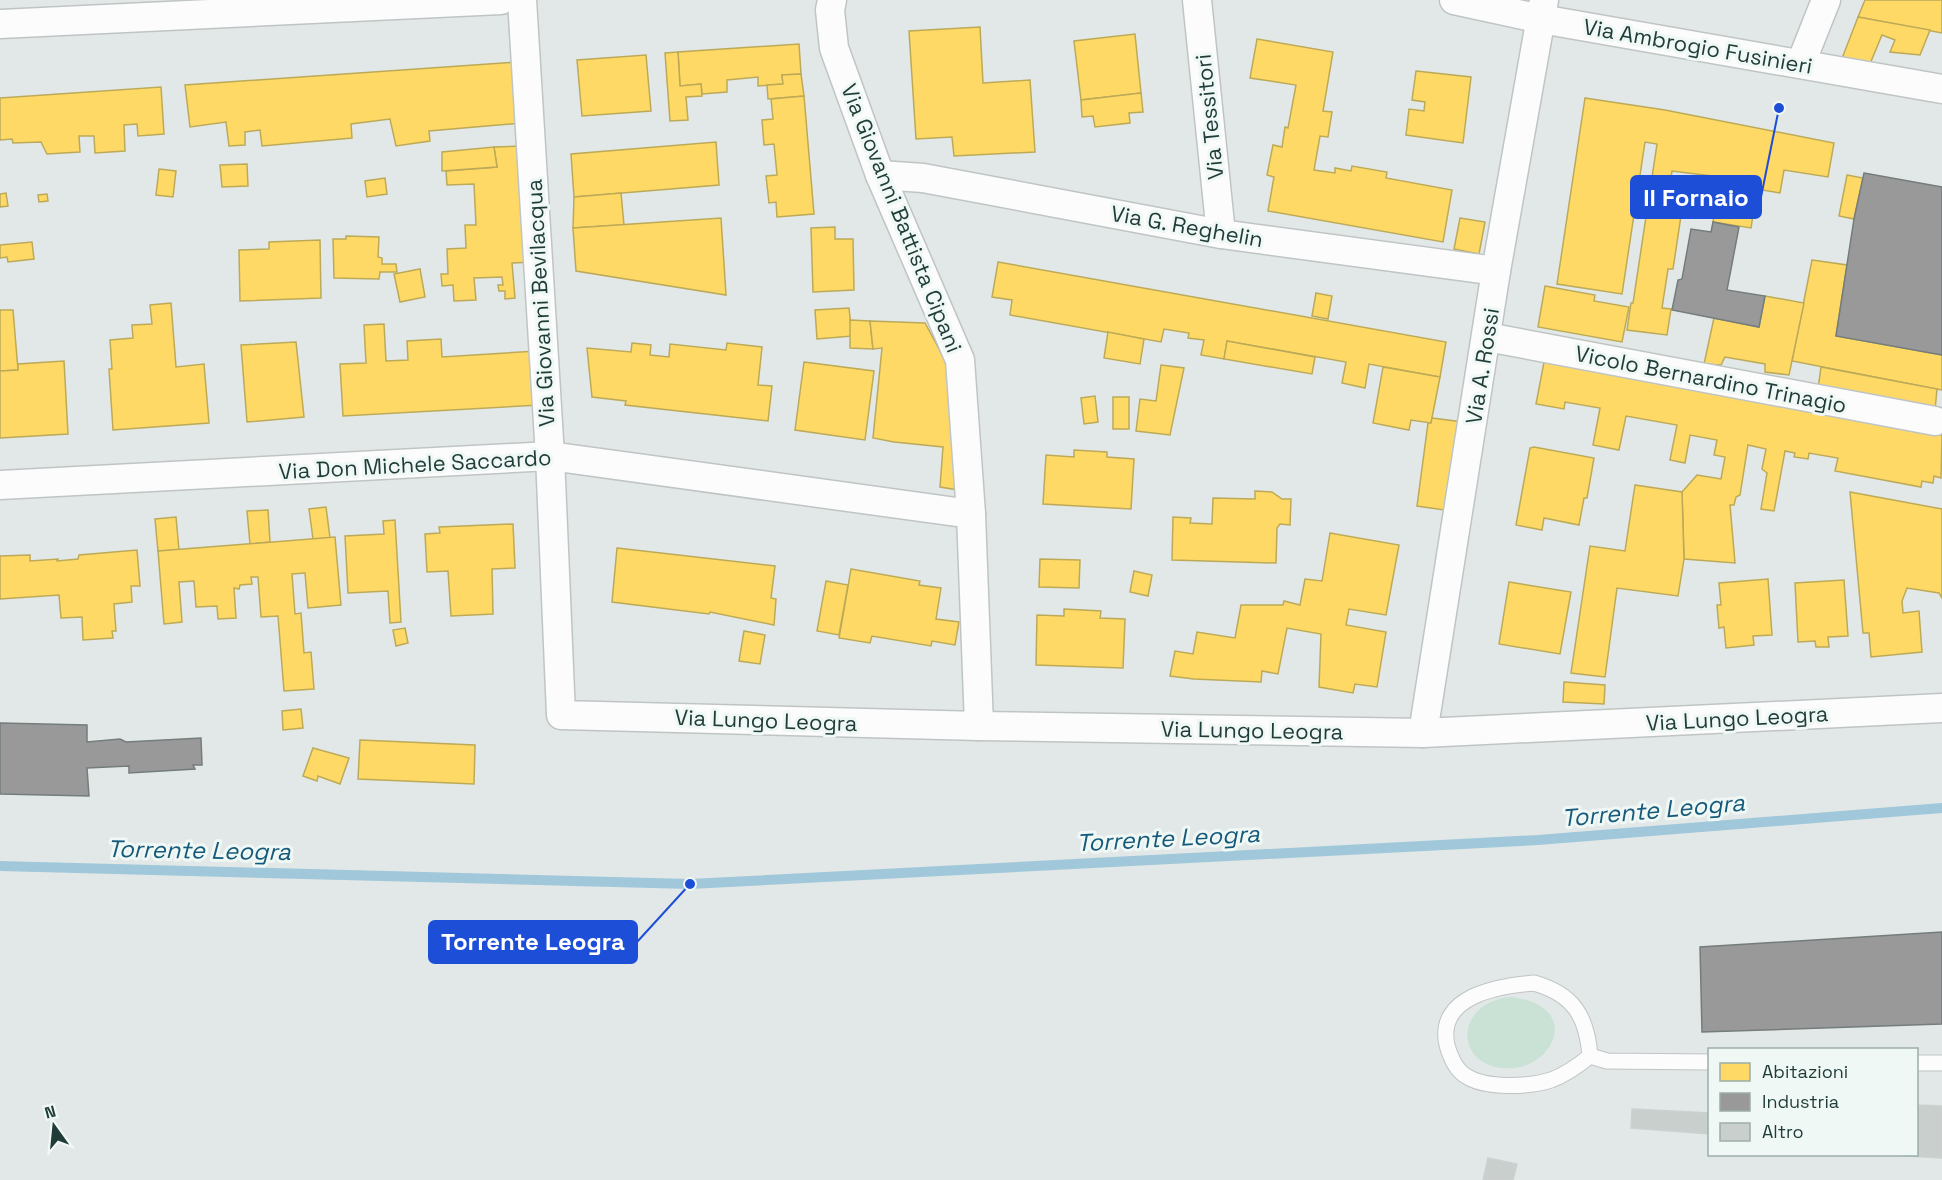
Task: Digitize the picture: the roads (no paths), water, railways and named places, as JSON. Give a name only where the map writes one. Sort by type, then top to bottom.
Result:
[{"type":"street","points":[[0,24],[501,0]]},
{"type":"street","name":"Via Giovanni Bevilacqua","points":[[522,0],[550,456],[561,715]]},
{"type":"street","name":"Via Giovanni Battista Cipani","points":[[832,0],[834,48],[880,175],[960,360],[971,514],[979,726]]},
{"type":"street","name":"Via Tessitori","points":[[1197,0],[1221,234]]},
{"type":"street","name":"Via Ambrogio Fusinieri","points":[[1454,0],[1543,9],[1801,63],[1942,89]]},
{"type":"street","points":[[1801,63],[1826,0]]},
{"type":"street","name":"Via A. Rossi","points":[[1423,733],[1496,271],[1543,9]]},
{"type":"street","name":"Via G. Reghelin","points":[[880,175],[923,178],[1221,234],[1496,271]]},
{"type":"street","name":"Vicolo Bernardino Trinagio","points":[[1487,337],[1935,421]]},
{"type":"street","name":"Via Don Michele Saccardo","points":[[0,485],[550,456],[971,514]]},
{"type":"street","name":"Via Lungo Leogra","points":[[561,715],[979,726],[1423,733],[1942,708]]},
{"type":"lane","points":[[1534,983],[1552,988],[1568,1000],[1583,1018],[1589,1039],[1590,1056],[1571,1070],[1551,1080],[1527,1084],[1482,1083],[1467,1077],[1454,1063],[1447,1047],[1445,1031],[1452,1012],[1465,1000],[1482,992],[1507,985],[1534,983]]},
{"type":"lane","points":[[1590,1056],[1607,1061],[1708,1062]]},
{"type":"lane","points":[[1918,1063],[1942,1064]]},
{"type":"waterway","name":"Torrente Leogra","points":[[0,866],[690,884],[1538,840],[1942,808]]},
{"type":"place","name":"Il Fornaio","points":[[1779,108]]},
{"type":"place","name":"Torrente Leogra","points":[[690,884]]}]
